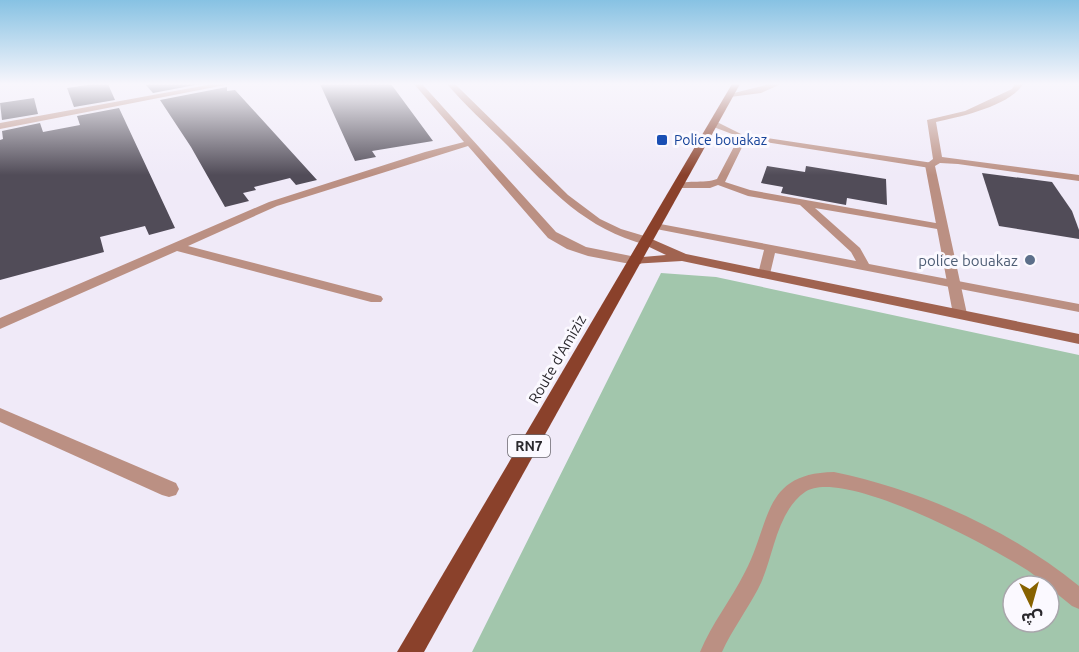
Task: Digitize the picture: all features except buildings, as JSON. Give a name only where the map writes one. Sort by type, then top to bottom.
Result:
[{"type":"main road","name":"Route d'Amiziz","points":[[410,652],[719,114]]},
{"type":"street","points":[[0,126],[62,114]]},
{"type":"street","points":[[445,114],[552,235],[569,247],[601,256],[636,261],[682,257],[1079,339]]},
{"type":"street","points":[[482,114],[564,196],[596,221],[617,232],[651,233],[682,257]]},
{"type":"street","points":[[960,114],[932,120],[934,163],[943,227],[960,314]]},
{"type":"street","points":[[0,136],[67,123]]},
{"type":"street","points":[[0,324],[273,204],[470,143]]},
{"type":"street","points":[[934,163],[958,161],[1079,178]]},
{"type":"street","points":[[174,246],[376,299]]},
{"type":"street","points":[[0,415],[169,489]]},
{"type":"lane","points":[[714,124],[741,136],[934,163]]},
{"type":"lane","points":[[720,183],[741,141],[741,136]]},
{"type":"lane","points":[[678,186],[720,183],[748,194],[943,227]]},
{"type":"lane","points":[[804,203],[856,250],[864,266]]},
{"type":"lane","points":[[651,233],[770,248],[1079,308]]},
{"type":"lane","points":[[764,274],[770,248]]},
{"type":"lane","points":[[711,652],[755,574],[776,518],[788,496],[799,486],[814,480],[834,479],[943,515],[991,538],[1036,565],[1079,599]]},
{"type":"green space","points":[[661,273],[716,277],[1079,355],[1079,652],[472,652]]},
{"type":"place","name":"Police bouakaz","points":[[662,140]]},
{"type":"place","name":"police bouakaz","points":[[1030,260]]}]
